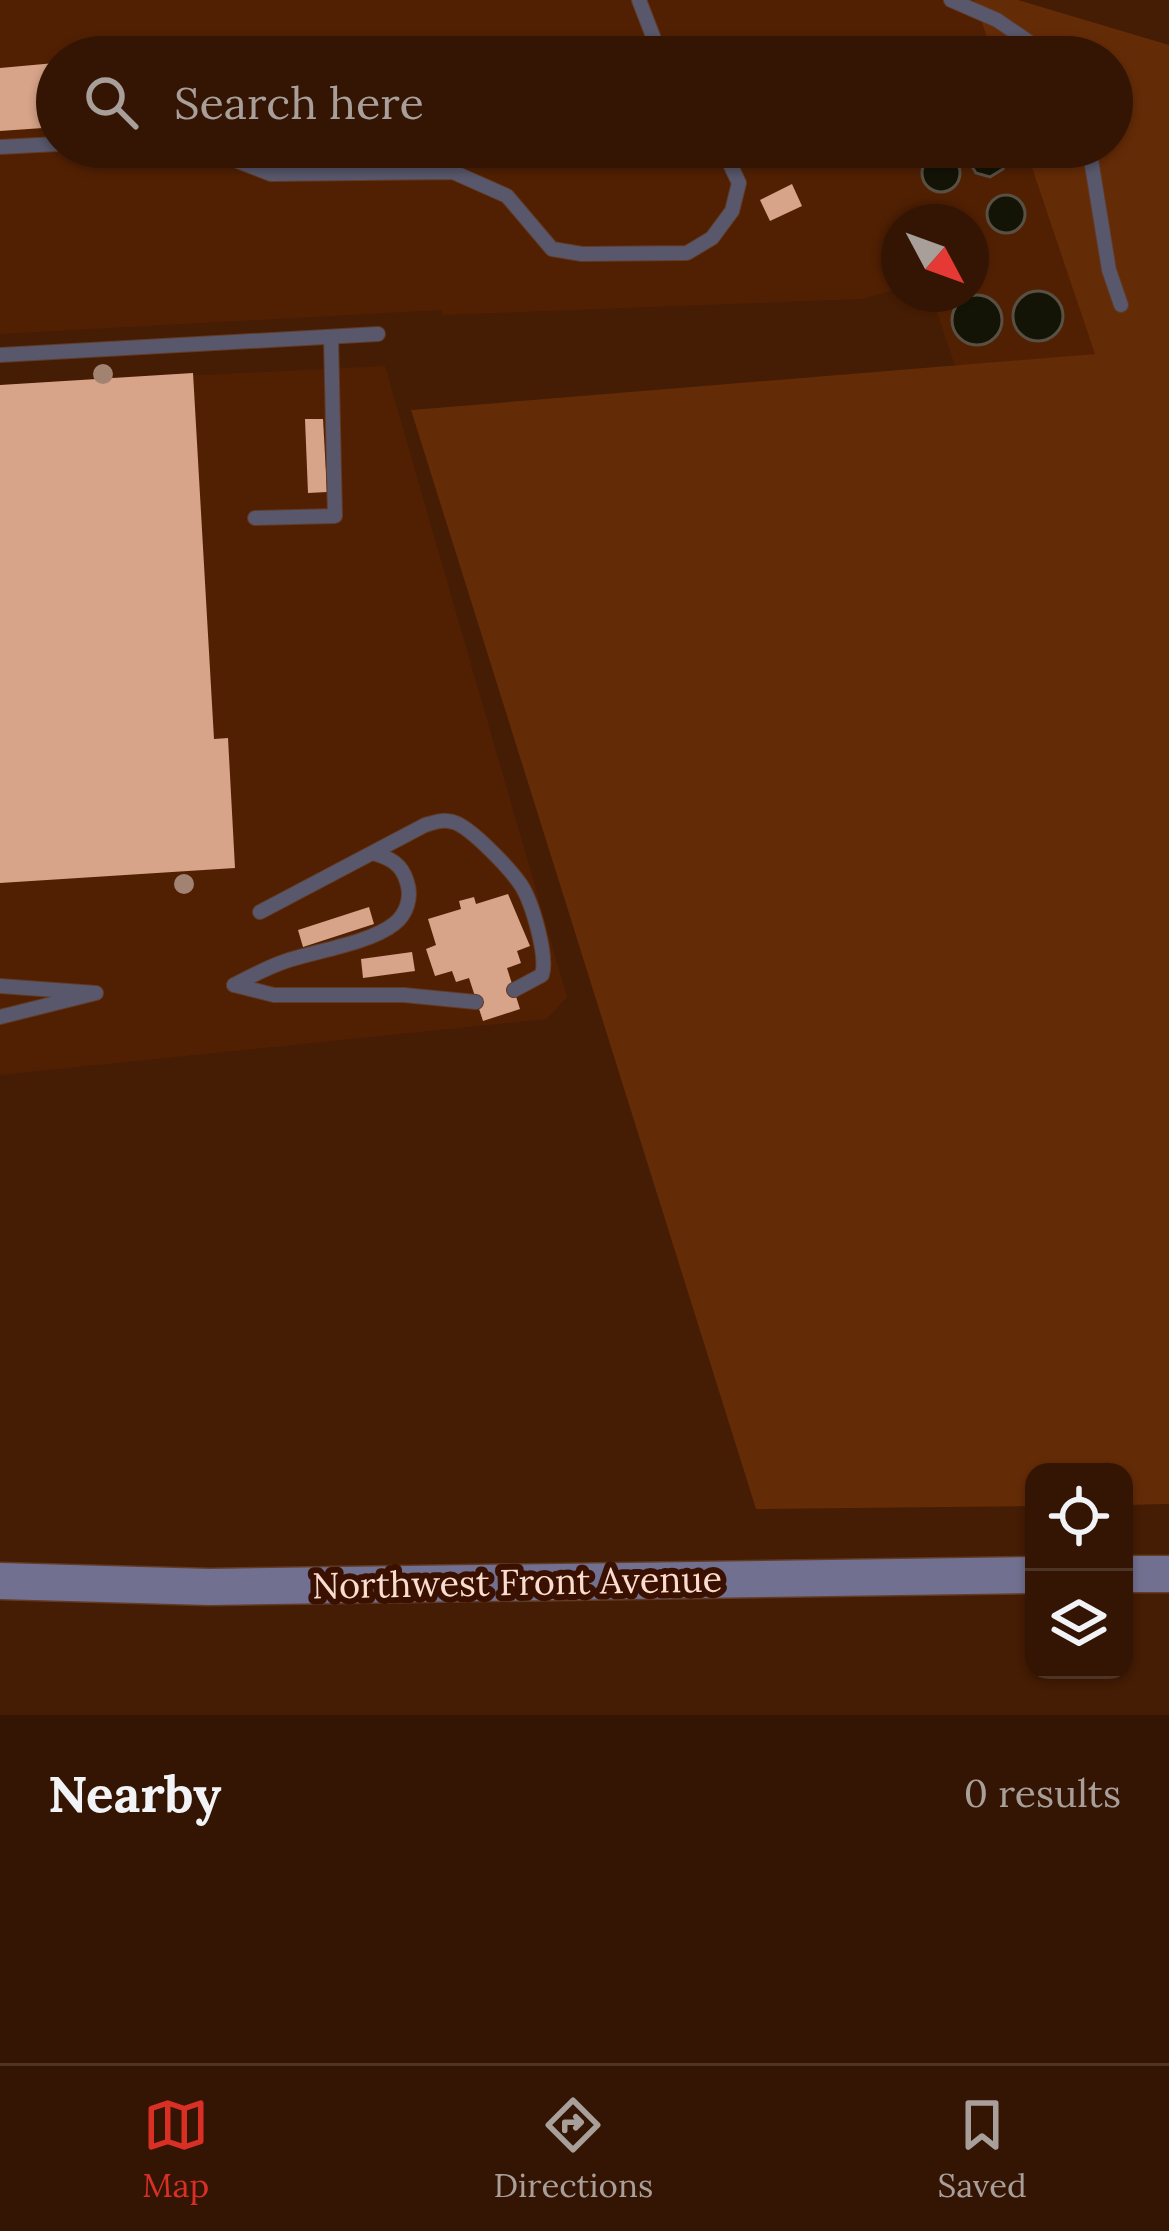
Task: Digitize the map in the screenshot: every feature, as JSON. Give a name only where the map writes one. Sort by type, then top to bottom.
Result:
[{"type":"street","points":[[1133,1574],[1169,1574]]},
{"type":"street","name":"Northwest Front Avenue","points":[[0,1581],[162,1587],[1025,1575]]},
{"type":"lane","points":[[639,0],[654,36]]},
{"type":"lane","points":[[952,0],[1020,36]]},
{"type":"lane","points":[[0,147],[36,145]]},
{"type":"lane","points":[[255,168],[271,174],[453,172],[507,196],[552,248],[618,254],[687,253],[712,238],[732,211],[739,183],[732,168]]},
{"type":"lane","points":[[1092,168],[1109,269],[1121,305]]},
{"type":"lane","points":[[0,355],[378,334]]},
{"type":"lane","points":[[255,518],[335,516],[331,337]]},
{"type":"lane","points":[[260,912],[440,820],[455,822],[522,886],[546,962],[542,975],[514,990]]},
{"type":"lane","points":[[373,853],[390,858],[404,871],[410,888],[398,921],[382,931],[280,963],[234,985],[274,995],[404,994],[476,1002]]},
{"type":"lane","points":[[0,986],[96,993],[0,1017]]},
{"type":"shaded area","points":[[0,0],[974,0],[987,36],[36,36],[36,168],[1032,168],[1096,354],[955,366],[937,312],[989,312],[989,204],[881,204],[881,294],[861,299],[443,315],[441,310],[0,334]]},
{"type":"shaded area","points":[[974,0],[1018,0],[1169,45],[1169,1504],[1133,1505],[1133,1463],[1025,1463],[1025,1506],[756,1509],[411,410],[1095,354],[1032,168],[1133,168],[1133,36],[987,36]]},
{"type":"shaded area","points":[[923,168],[959,168],[959,180],[948,191],[934,191],[923,180]]},
{"type":"shaded area","points":[[973,168],[1003,168],[990,177]]},
{"type":"shaded area","points":[[999,196],[1013,196],[1024,207],[1024,221],[1013,232],[999,232],[989,223],[989,205]]},
{"type":"shaded area","points":[[1038,291],[1056,298],[1063,316],[1056,334],[1038,341],[1020,334],[1013,316],[1020,298]]},
{"type":"shaded area","points":[[989,298],[1000,310],[1000,330],[987,343],[967,343],[954,330],[954,312],[989,312]]},
{"type":"shaded area","points":[[385,366],[567,997],[547,1019],[0,1075],[0,385]]},
{"type":"building","points":[[36,65],[36,128],[0,131],[0,68]]},
{"type":"building","points":[[792,184],[802,206],[770,221],[760,200]]},
{"type":"building","points":[[193,373],[214,739],[228,738],[235,868],[0,883],[0,385]]},
{"type":"building","points":[[305,419],[323,419],[327,492],[308,493]]},
{"type":"building","points":[[508,894],[530,946],[517,951],[521,963],[507,968],[520,1009],[483,1021],[469,978],[456,982],[452,971],[435,976],[426,949],[436,945],[428,919],[461,909],[459,901],[474,897],[476,904]]},
{"type":"building","points":[[369,907],[374,924],[303,947],[298,930]]},
{"type":"building","points":[[412,952],[415,971],[363,978],[361,959]]}]
